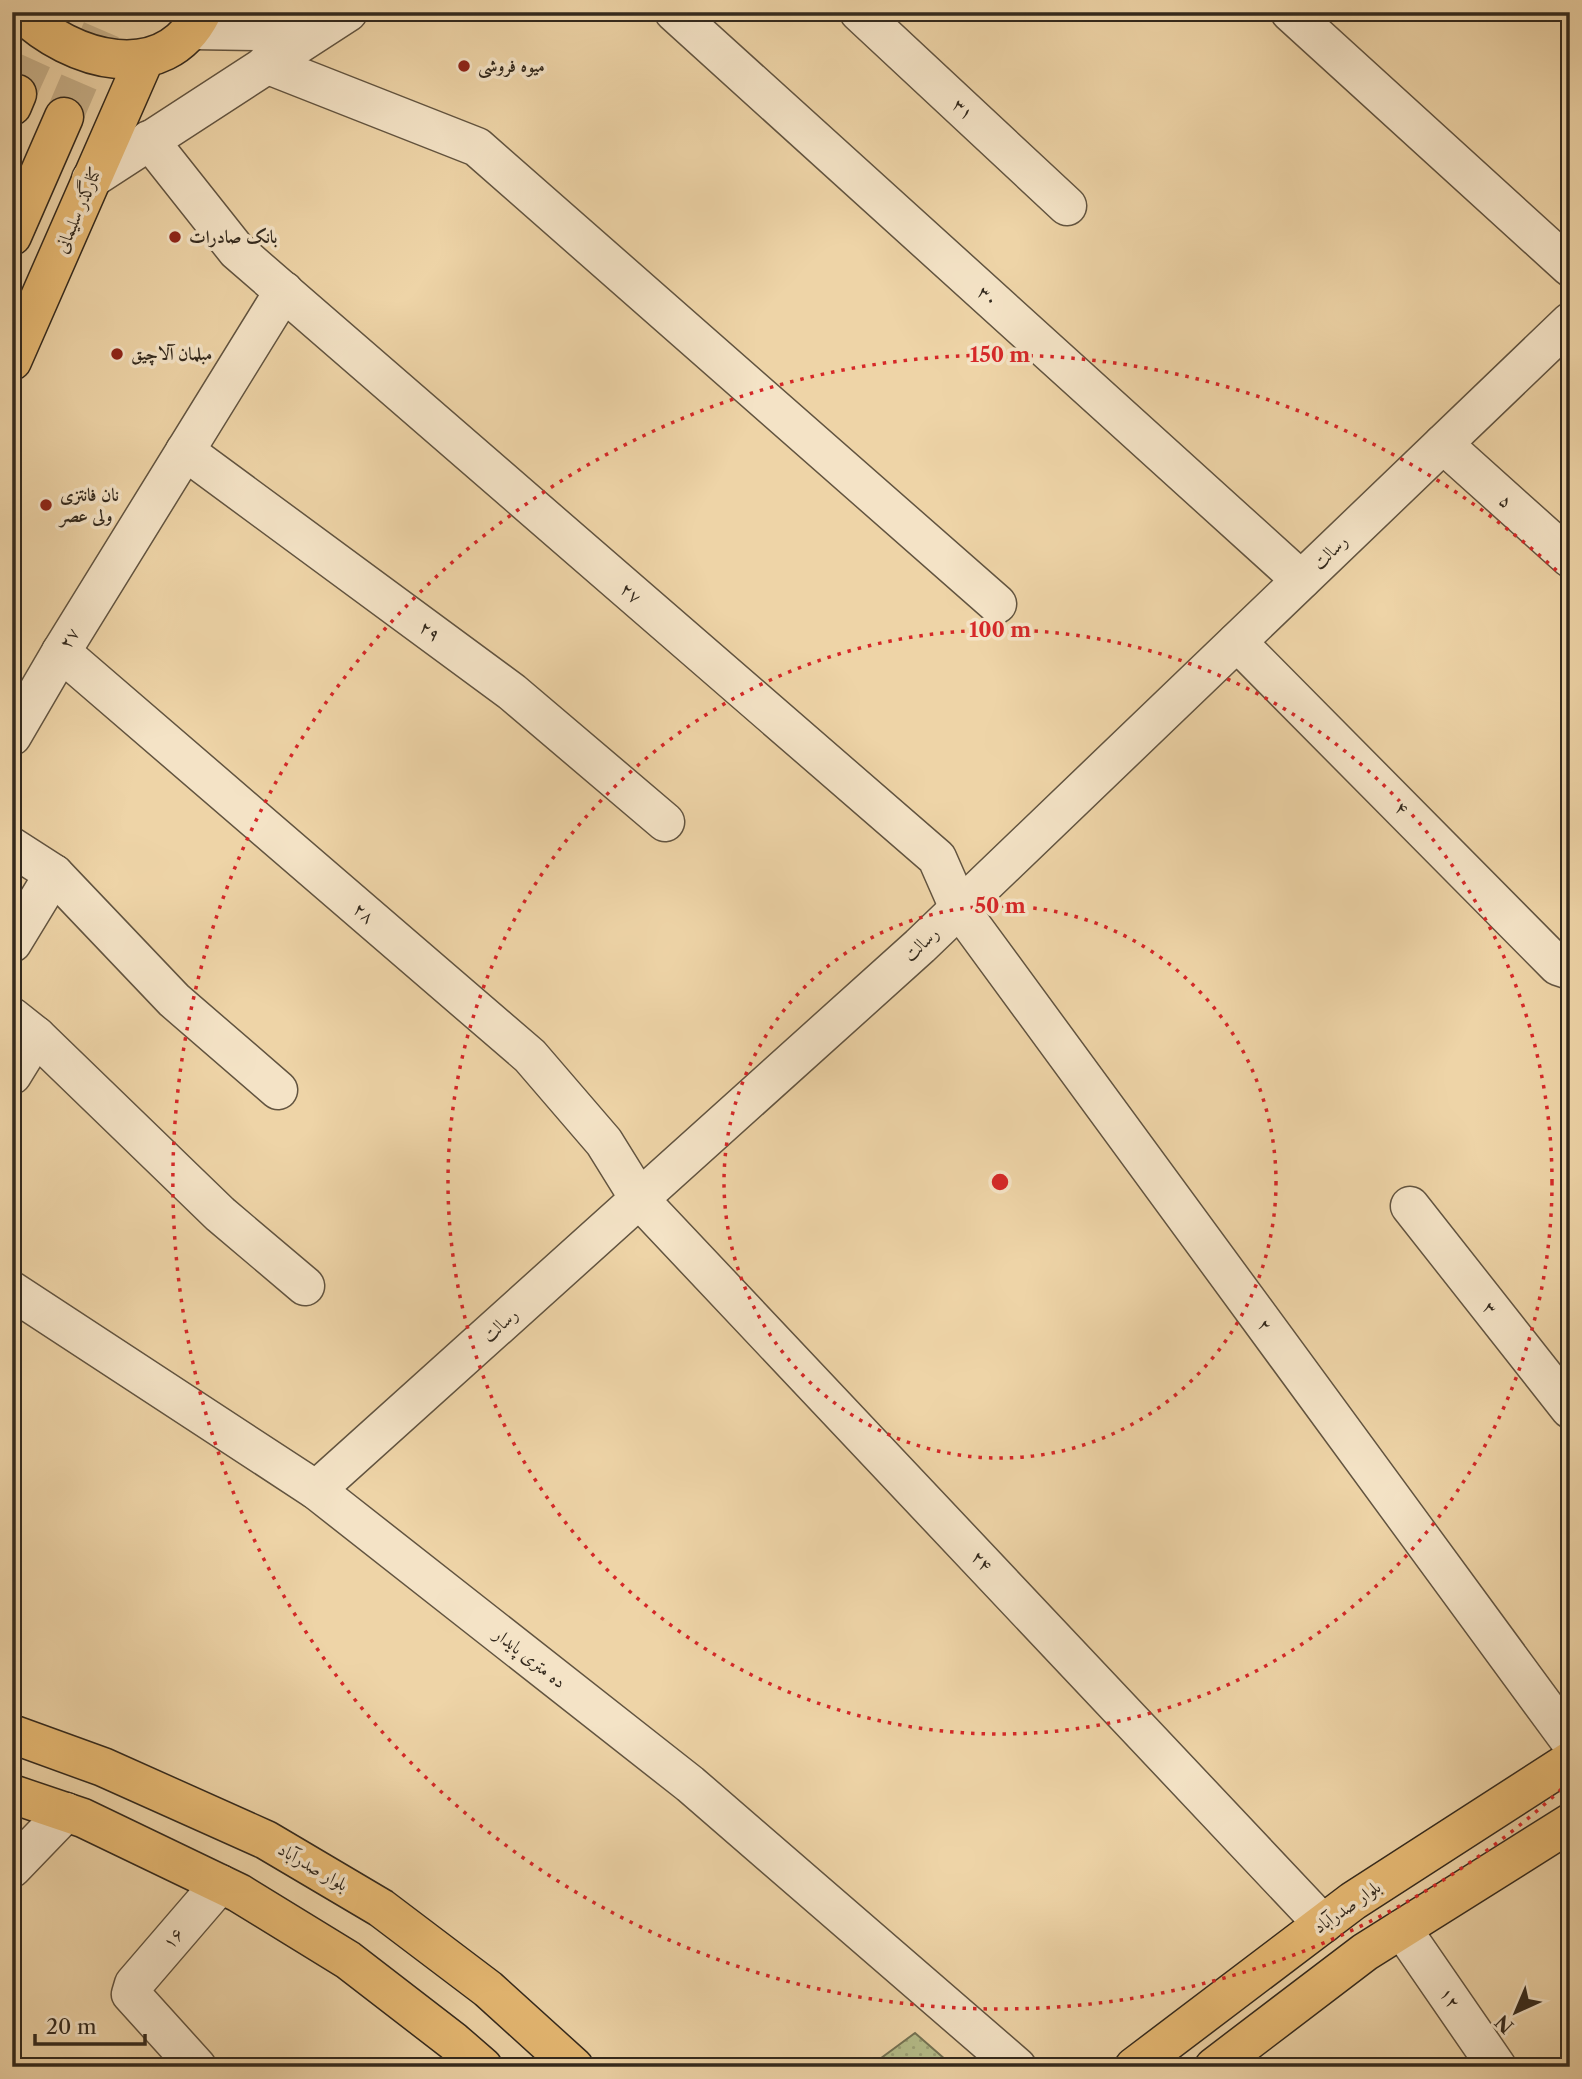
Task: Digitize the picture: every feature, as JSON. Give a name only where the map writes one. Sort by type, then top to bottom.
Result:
[{"type":"main road","points":[[21,12],[36,27],[105,59],[144,60],[168,50],[198,21]]},
{"type":"main road","name":"کنارگذر سلیمانی","points":[[12,361],[144,60]]},
{"type":"main road","points":[[12,236],[64,117]]},
{"type":"main road","name":"بلوار صدرآباد","points":[[12,1734],[103,1767],[266,1840],[381,1908],[488,1989],[574,2067]]},
{"type":"main road","name":"بلوار صدرآباد","points":[[1134,2067],[1353,1901],[1570,1761]]},
{"type":"main road","points":[[12,1794],[83,1818],[239,1893],[348,1960],[483,2067]]},
{"type":"main road","points":[[1214,2067],[1365,1952],[1570,1823]]},
{"type":"street","points":[[91,179],[348,12]]},
{"type":"street","name":"۳۰","points":[[674,12],[1301,580]]},
{"type":"street","name":"۳۱","points":[[859,12],[1067,206]]},
{"type":"street","points":[[1290,12],[1570,267]]},
{"type":"street","points":[[198,21],[314,32]]},
{"type":"street","points":[[266,64],[477,147],[997,604]]},
{"type":"street","name":"۲۷","points":[[149,140],[237,251],[937,858],[959,908]]},
{"type":"street","name":"۲۷","points":[[12,736],[284,291]]},
{"type":"street","name":"رسالت","points":[[316,1490],[640,1200],[959,908],[1570,323]]},
{"type":"street","name":"۵","points":[[1443,444],[1570,558]]},
{"type":"street","name":"۲۹","points":[[185,451],[512,692],[664,822]]},
{"type":"street","name":"۴","points":[[1237,642],[1558,966],[1570,970]]},
{"type":"street","name":"۲۸","points":[[61,652],[530,1056],[604,1142],[640,1200]]},
{"type":"street","points":[[12,847],[54,874],[174,1000],[278,1090]]},
{"type":"street","points":[[12,943],[54,874]]},
{"type":"street","name":"۲","points":[[959,908],[1570,1741]]},
{"type":"street","points":[[12,1075],[24,1027],[220,1214],[305,1286]]},
{"type":"street","name":"۲۴","points":[[640,1200],[1323,1924]]},
{"type":"street","name":"۳","points":[[1410,1206],[1570,1409]]},
{"type":"street","name":"ده متری پایدار","points":[[12,1291],[316,1490],[690,1784],[1017,2067]]},
{"type":"street","points":[[12,1868],[66,1812]]},
{"type":"street","name":"۱۶","points":[[197,2067],[131,1994],[134,1984],[220,1884]]},
{"type":"street","name":"۱۲","points":[[1402,1928],[1497,2067]]},
{"type":"green space","points":[[915,2033],[954,2067],[869,2067]]},
{"type":"tunnel","points":[[17,94],[54,12]]},
{"type":"tunnel","points":[[64,117],[109,12]]},
{"type":"place","name":"میوه فروشی","points":[[464,66]]},
{"type":"place","name":"بانک صادرات","points":[[175,237]]},
{"type":"place","name":"مبلمان آلاچیق","points":[[117,354]]},
{"type":"place","name":"نان فانتزی ولی عصر","points":[[46,505]]}]
